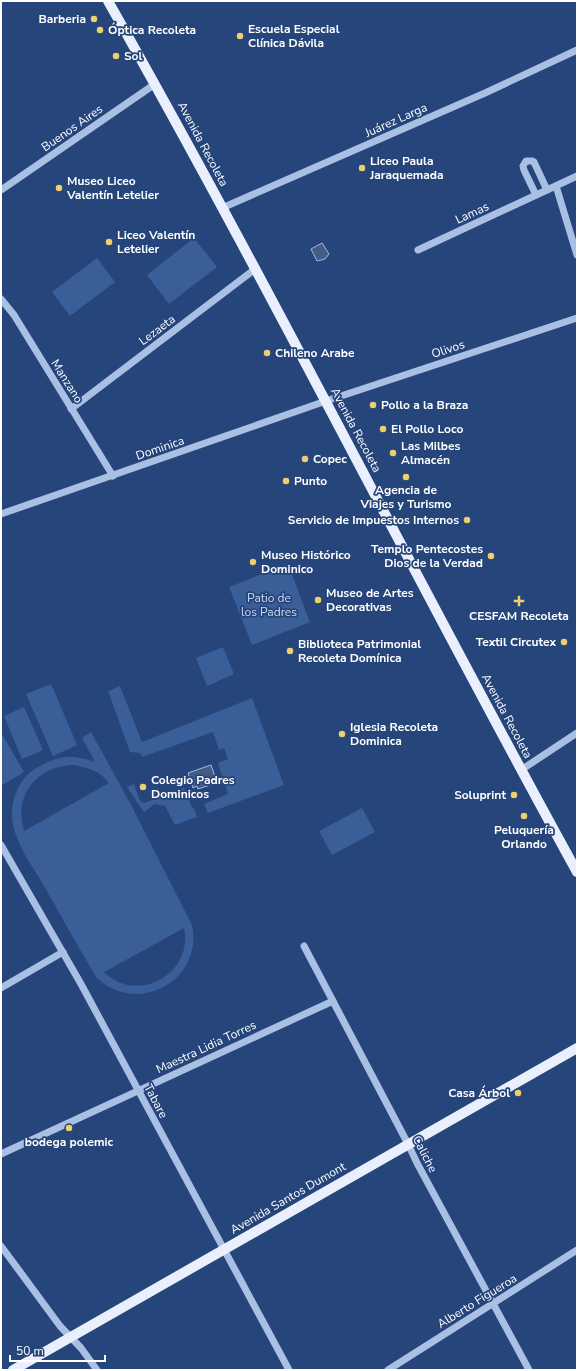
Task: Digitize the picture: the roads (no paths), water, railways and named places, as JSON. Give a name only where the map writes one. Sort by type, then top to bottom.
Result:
[{"type":"main road","name":"Avenida Recoleta","points":[[108,1],[155,84],[255,269],[520,770],[577,872]]},
{"type":"main road","name":"Avenida Santos Dumont","points":[[13,1370],[577,1048]]},
{"type":"street","name":"Juárez Larga","points":[[222,208],[478,96],[577,50]]},
{"type":"street","name":"Buenos Aires","points":[[1,190],[155,84]]},
{"type":"street","points":[[536,195],[524,170],[523,166],[526,161],[534,162],[547,190]]},
{"type":"street","name":"Lamas","points":[[418,250],[577,176]]},
{"type":"street","points":[[556,186],[577,255]]},
{"type":"street","name":"Lezaeta","points":[[72,409],[255,269]]},
{"type":"street","name":"Manzano","points":[[1,299],[14,315],[112,476]]},
{"type":"street","name":"Olivos","points":[[326,401],[577,318]]},
{"type":"street","name":"Dominica","points":[[1,514],[326,401]]},
{"type":"street","points":[[520,770],[577,733]]},
{"type":"street","name":"Tabare","points":[[1,845],[63,952],[289,1370]]},
{"type":"street","name":"Caliche","points":[[304,946],[417,1163],[529,1370]]},
{"type":"street","points":[[1,988],[63,952]]},
{"type":"street","name":"Maestra Lidia Torres","points":[[1,1154],[332,1001]]},
{"type":"street","points":[[1,1246],[60,1326],[81,1348],[97,1370]]},
{"type":"street","name":"Alberto Figueroa","points":[[388,1370],[577,1250]]},
{"type":"place","name":"Barberia","points":[[94,19]]},
{"type":"place","name":"Óptica Recoleta","points":[[100,30]]},
{"type":"place","name":"Escuela Especial Clínica Dávila","points":[[240,36]]},
{"type":"place","name":"Sol","points":[[116,56]]},
{"type":"place","name":"Liceo Paula Jaraquemada","points":[[362,168]]},
{"type":"place","name":"Museo Liceo Valentín Letelier","points":[[59,188]]},
{"type":"place","name":"Liceo Valentín Letelier","points":[[109,242]]},
{"type":"place","name":"Chileno Arabe","points":[[267,353]]},
{"type":"place","name":"Pollo a la Braza","points":[[373,405]]},
{"type":"place","name":"El Pollo Loco","points":[[383,429]]},
{"type":"place","name":"Las Milbes Almacén","points":[[393,453]]},
{"type":"place","name":"Copec","points":[[305,459]]},
{"type":"place","name":"Agencia de Viajes y Turismo","points":[[406,477]]},
{"type":"place","name":"Punto","points":[[286,481]]},
{"type":"place","name":"Servicio de Impuestos Internos","points":[[467,520]]},
{"type":"place","name":"Templo Pentecostes Dios de la Verdad","points":[[491,556]]},
{"type":"place","name":"Museo Histórico Dominico","points":[[253,562]]},
{"type":"place","name":"Museo de Artes Decorativas","points":[[318,600]]},
{"type":"place","name":"CESFAM Recoleta","points":[[519,601]]},
{"type":"place","name":"Textil Circutex","points":[[564,642]]},
{"type":"place","name":"Biblioteca Patrimonial Recoleta Domínica","points":[[290,651]]},
{"type":"place","name":"Iglesia Recoleta Dominica","points":[[342,734]]},
{"type":"place","name":"Colegio Padres Dominicos","points":[[143,787]]},
{"type":"place","name":"Soluprint","points":[[514,795]]},
{"type":"place","name":"Peluquería Orlando","points":[[524,816]]},
{"type":"place","name":"Casa Árbol","points":[[518,1093]]},
{"type":"place","name":"bodega polemic","points":[[69,1128]]},
{"type":"park label","name":"Patio de los Padres","points":[[269,605]]}]
